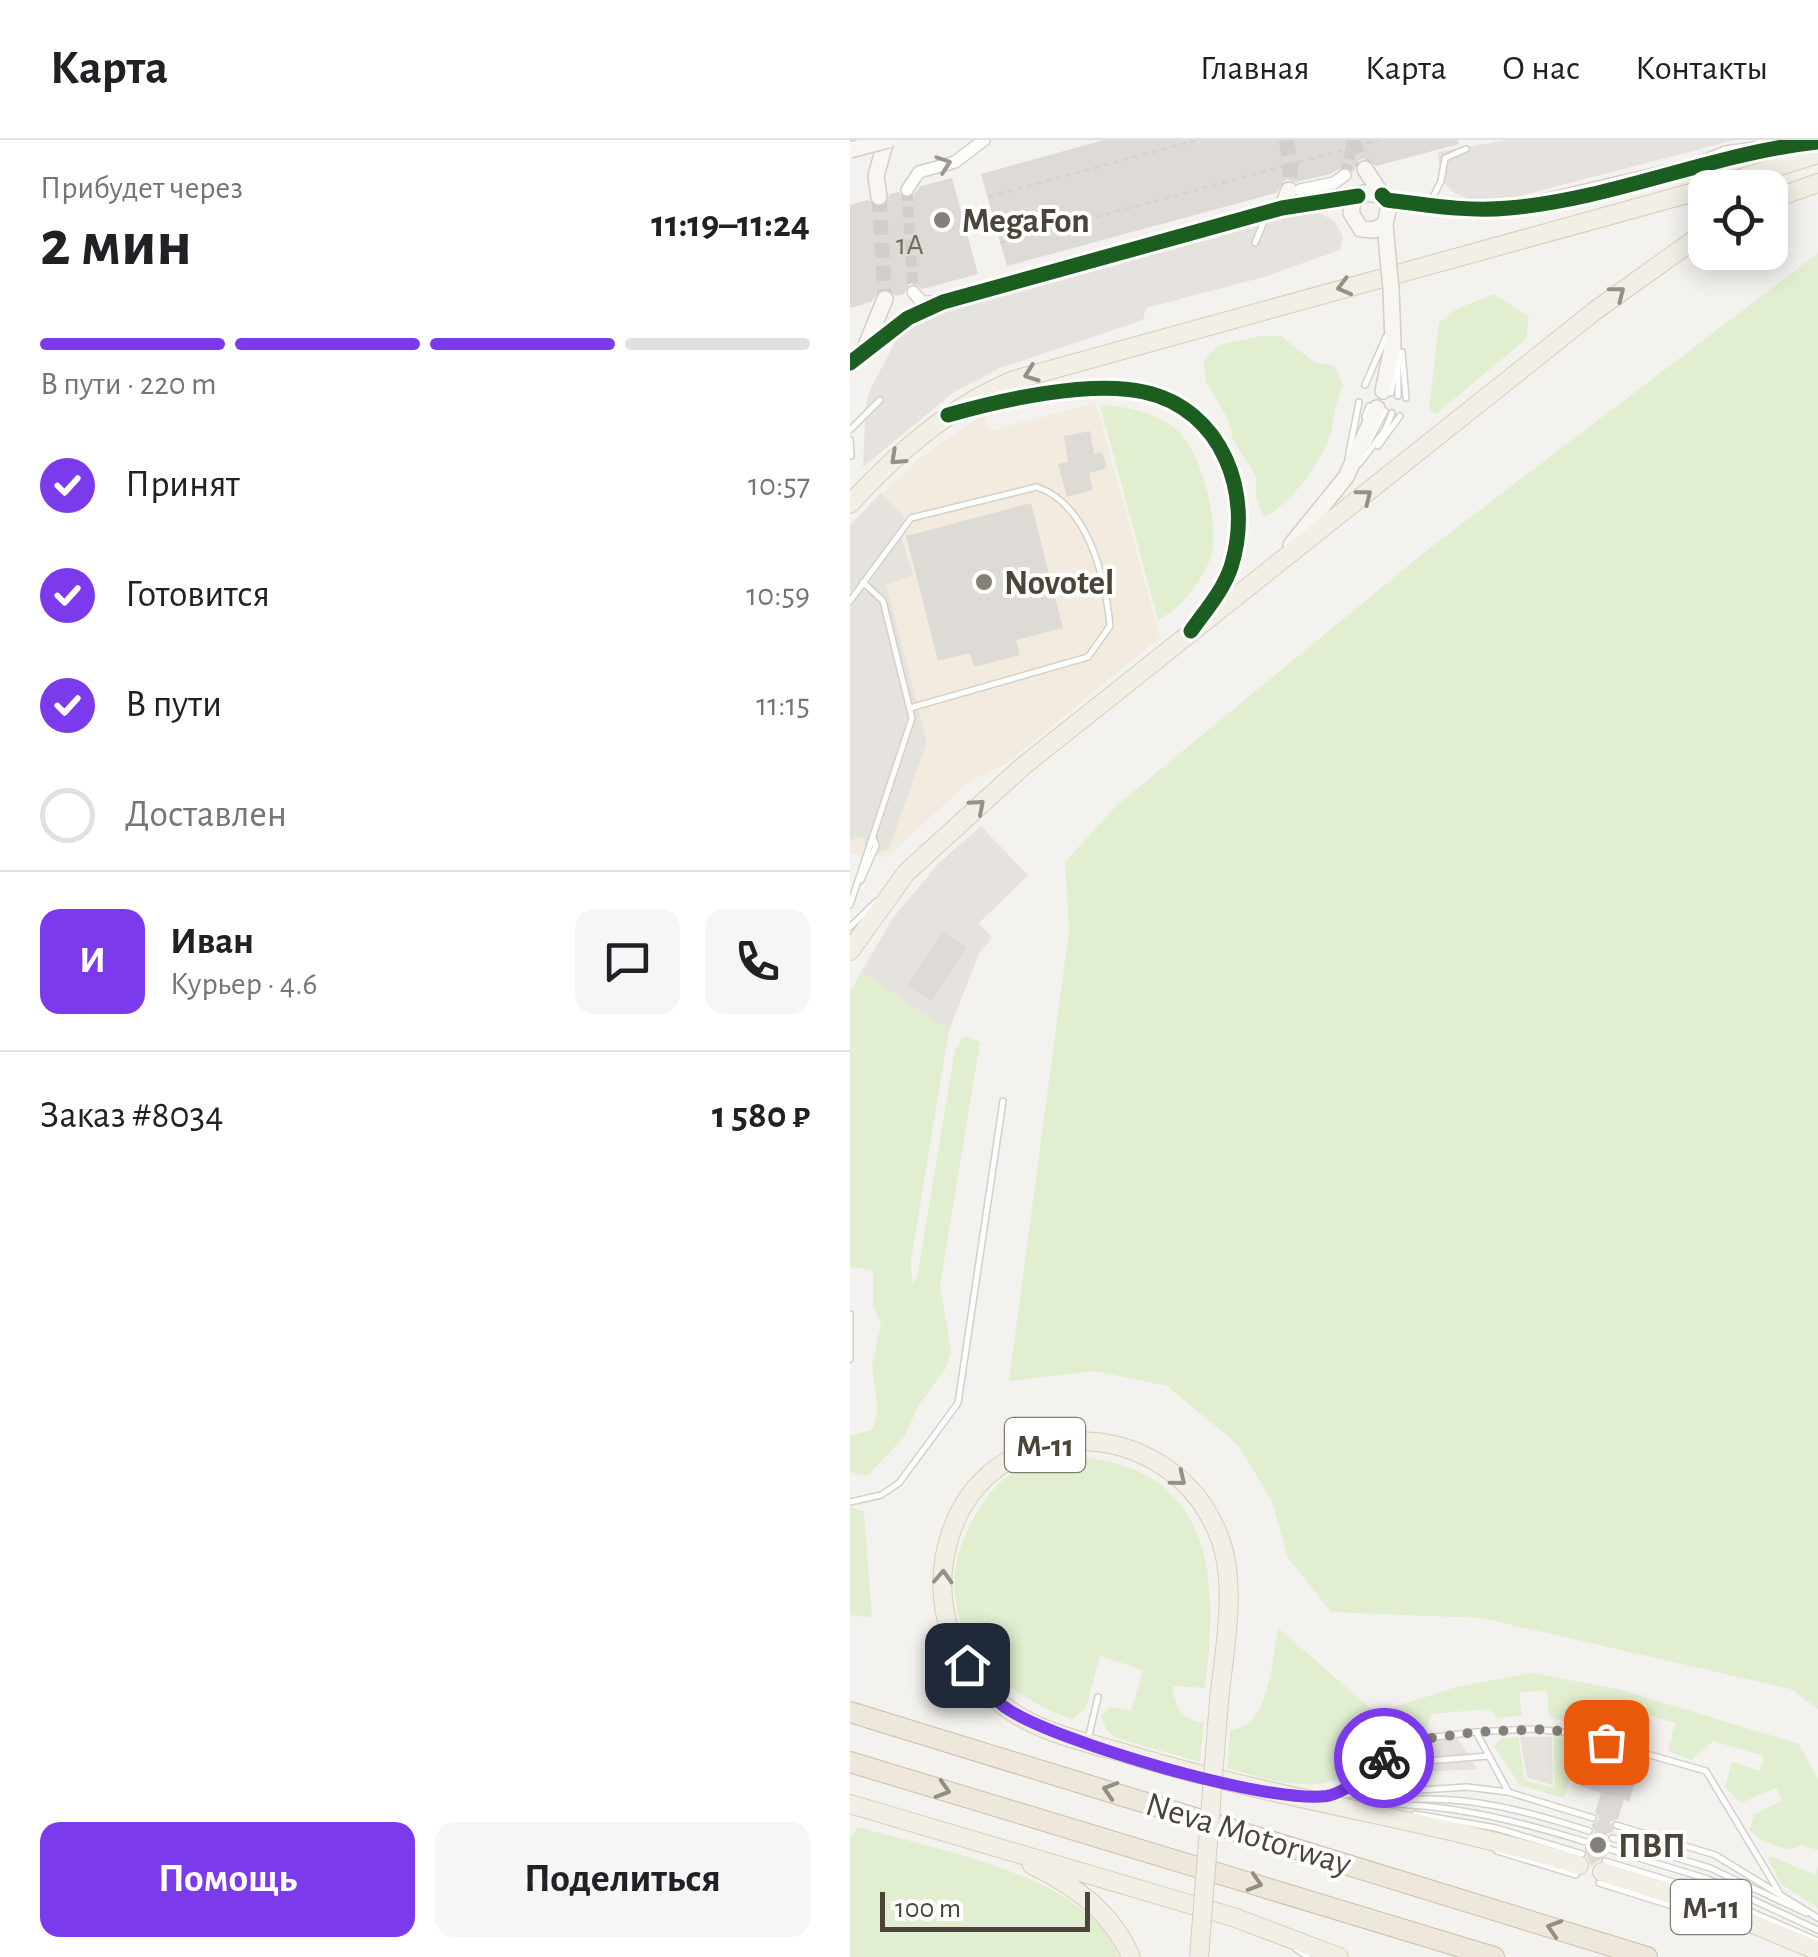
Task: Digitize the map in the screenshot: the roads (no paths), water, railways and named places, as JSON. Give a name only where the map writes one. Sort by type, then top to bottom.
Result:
[{"type":"highway","name":"Neva Motorway","points":[[850,1712],[1648,1957]]},
{"type":"highway","name":"Neva Motorway","points":[[850,1762],[1494,1957]]},
{"type":"main road","points":[[1766,170],[1818,154]]},
{"type":"main road","points":[[1788,193],[1818,182]]},
{"type":"main road","points":[[850,504],[948,416],[983,393],[1052,366],[1688,193]]},
{"type":"main road","points":[[850,951],[906,872],[1022,767],[1621,290],[1688,244]]},
{"type":"main road","name":"М-11","points":[[1199,1957],[1220,1701],[1226,1571],[1220,1537],[1191,1488],[1144,1453],[1109,1442],[1076,1440],[1036,1446],[1002,1463],[981,1482],[950,1535],[942,1566],[946,1626],[978,1682],[1008,1709],[1087,1742],[1196,1776],[1288,1796],[1345,1803],[1475,1834],[1579,1865]]},
{"type":"main road","points":[[850,1804],[1233,1917],[1314,1954],[1342,1957]]},
{"type":"main road","points":[[996,1847],[1081,1892],[1117,1928],[1132,1957]]},
{"type":"main road","name":"М-11","points":[[1602,1872],[1702,1903],[1818,1951]]},
{"type":"street","points":[[850,150],[886,140]]},
{"type":"street","points":[[880,197],[880,159],[886,140]]},
{"type":"street","points":[[907,190],[918,172],[955,162],[984,140]]},
{"type":"street","points":[[862,350],[908,318],[943,302],[1275,210],[1370,192],[1429,206],[1510,208],[1772,146],[1818,142]]},
{"type":"street","points":[[1365,169],[1390,212],[1385,224],[1393,336],[1387,392]]},
{"type":"street","points":[[1275,210],[1294,190],[1334,183],[1345,174]]},
{"type":"street","points":[[1358,196],[1350,213],[1356,224],[1374,230],[1385,224]]},
{"type":"street","points":[[912,292],[922,302],[943,302]]},
{"type":"street","points":[[850,363],[875,331],[885,298]]},
{"type":"street","points":[[948,416],[984,405],[1114,389],[1148,392],[1193,415],[1225,454],[1236,486],[1239,522],[1230,570],[1190,631]]},
{"type":"street","points":[[1260,577],[1300,536],[1360,458],[1381,410]]},
{"type":"lane","points":[[1429,206],[1442,181],[1445,158],[1466,149]]},
{"type":"lane","points":[[1255,243],[1275,210]]},
{"type":"lane","points":[[1365,384],[1393,336]]},
{"type":"lane","points":[[1393,336],[1405,362],[1406,398]]},
{"type":"lane","points":[[850,430],[880,400]]},
{"type":"lane","points":[[1346,476],[1359,402]]},
{"type":"lane","points":[[1360,458],[1392,432],[1400,416]]},
{"type":"lane","points":[[850,440],[851,456]]},
{"type":"lane","points":[[850,601],[911,518],[1037,487],[1078,518],[1087,534],[1110,626],[1088,657],[910,708]]},
{"type":"lane","points":[[850,905],[910,730],[910,708],[883,601],[863,582]]},
{"type":"lane","points":[[850,927],[906,872]]},
{"type":"lane","points":[[850,1502],[881,1495],[899,1483],[958,1404],[1003,1101]]},
{"type":"lane","points":[[850,1314],[850,1359]]},
{"type":"lane","points":[[1087,1742],[1098,1697]]},
{"type":"lane","points":[[1345,1803],[1376,1766],[1403,1742],[1476,1732],[1533,1729],[1573,1733],[1706,1771],[1779,1892]]},
{"type":"lane","points":[[1476,1732],[1508,1792]]},
{"type":"lane","points":[[1376,1766],[1488,1756]]},
{"type":"lane","points":[[1345,1803],[1466,1787],[1508,1792],[1594,1818]]},
{"type":"lane","points":[[1345,1803],[1464,1799],[1510,1806],[1590,1831]]},
{"type":"lane","points":[[1345,1803],[1454,1807],[1506,1817],[1586,1842]]},
{"type":"lane","points":[[1345,1803],[1480,1824],[1579,1865]]},
{"type":"lane","points":[[1616,1825],[1715,1856],[1818,1918]]},
{"type":"lane","points":[[1612,1838],[1710,1868],[1818,1918]]},
{"type":"lane","points":[[1609,1848],[1708,1879],[1818,1930]]},
{"type":"lane","points":[[1602,1872],[1706,1892],[1818,1941]]},
{"type":"lane","points":[[1233,1917],[1314,1954]]},
{"type":"tunnel","points":[[1286,140],[1291,164],[1289,190]]},
{"type":"tunnel","points":[[1352,140],[1365,169]]},
{"type":"tunnel","points":[[1345,175],[1353,141]]},
{"type":"tunnel","points":[[907,190],[913,292]]},
{"type":"tunnel","points":[[879,197],[885,299]]},
{"type":"place","name":"MegaFon","points":[[942,220]]},
{"type":"place","name":"Novotel","points":[[984,582]]},
{"type":"place","name":"ПВП","points":[[1598,1845]]}]
